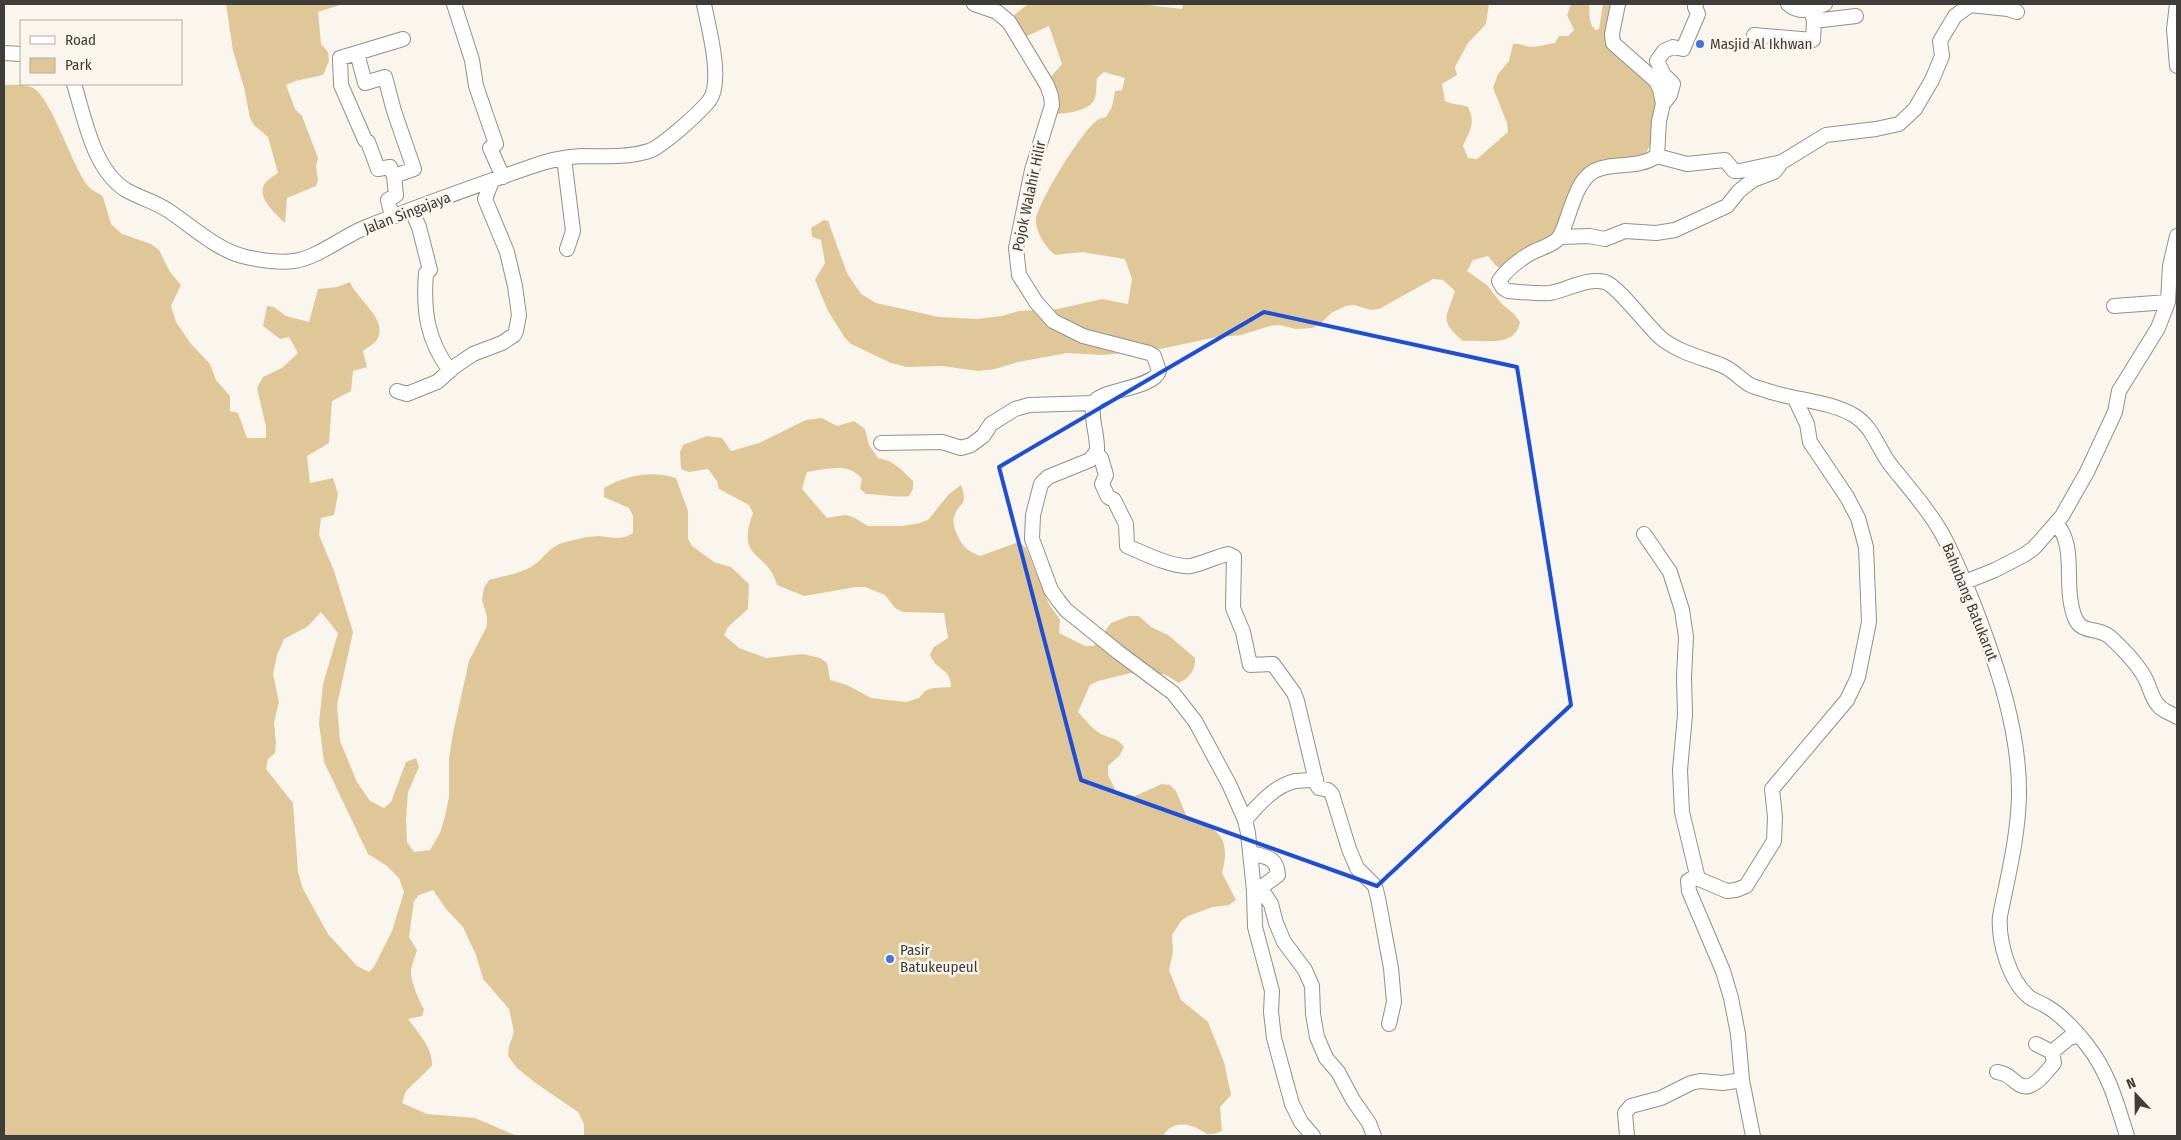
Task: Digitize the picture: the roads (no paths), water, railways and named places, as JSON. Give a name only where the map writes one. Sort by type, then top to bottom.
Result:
[{"type":"street","points":[[396,391],[408,394],[437,382],[473,354],[510,338],[516,330],[519,315],[516,286],[507,252],[485,198],[497,179],[490,148],[496,144],[476,86],[472,60],[454,4]]},
{"type":"street","name":"Jalan Singajaya","points":[[74,85],[96,155],[107,171],[125,190],[164,207],[231,253],[249,258],[300,259],[392,217],[547,161],[564,158],[613,157],[651,150],[661,144],[708,102],[713,92],[715,60],[704,4]]},
{"type":"street","name":"Pojok Walahir Hilir","points":[[974,4],[998,12],[1009,22],[1051,96],[1052,105],[1032,170],[1016,248],[1020,275],[1036,302],[1054,321],[1083,336],[1149,353],[1154,356],[1159,368],[1157,377],[1151,381],[1110,393],[1093,403]]},
{"type":"street","points":[[1618,4],[1612,34],[1613,43],[1656,81],[1662,95],[1663,104]]},
{"type":"street","points":[[1657,156],[1658,121],[1663,104],[1670,95],[1674,84],[1664,75],[1657,61],[1664,52],[1673,47],[1684,49],[1698,14],[1695,7],[1696,4]]},
{"type":"street","points":[[1788,4],[1794,9],[1813,15],[1856,16]]},
{"type":"street","points":[[1754,35],[1813,40],[1813,15],[1825,4]]},
{"type":"street","points":[[2177,4],[2174,29],[2177,66]]},
{"type":"street","points":[[1782,162],[1774,172],[1753,180],[1739,191],[1727,206],[1675,230],[1656,233],[1625,231],[1605,239],[1589,236],[1560,237],[1573,201],[1584,182],[1593,172],[1614,166],[1642,164],[1657,156],[1687,164],[1725,160],[1734,171],[1740,171],[1782,162],[1826,135],[1876,129],[1899,124],[1915,110],[1932,80],[1942,56],[1940,40],[1954,16],[1970,5],[2008,9],[2017,12]]},
{"type":"street","points":[[392,217],[388,200],[396,195],[394,176],[390,168],[378,169],[341,85],[340,58],[403,39]]},
{"type":"street","points":[[4,53],[20,54]]},
{"type":"street","points":[[357,53],[364,83],[385,77],[394,111],[414,169],[394,176]]},
{"type":"street","points":[[564,158],[573,231],[568,249]]},
{"type":"street","points":[[412,210],[419,228],[430,270],[426,272],[425,315],[434,344],[450,371]]},
{"type":"street","points":[[1965,582],[1995,570],[2034,548],[2056,523],[2072,500],[2088,472],[2114,412],[2119,392],[2158,328],[2168,302],[2170,266],[2177,236]]},
{"type":"street","name":"Bahubang Batukarut","points":[[1560,237],[1530,254],[1504,274],[1499,281],[1503,288],[1508,291],[1548,293],[1590,282],[1604,281],[1613,286],[1662,339],[1700,359],[1720,365],[1736,373],[1748,384],[1795,399],[1838,408],[1854,416],[1865,424],[1890,465],[1932,518],[1951,551],[1965,582],[1995,663],[2011,723],[2019,776],[2016,844],[1999,926],[2004,953],[2015,977],[2027,995],[2054,1011],[2078,1034],[2098,1061],[2119,1105],[2127,1136]]},
{"type":"street","points":[[2114,306],[2168,302]]},
{"type":"street","points":[[1753,1136],[1742,1080],[1735,1014],[1727,981],[1688,884],[1690,878],[1698,879],[1726,891],[1742,888],[1749,881],[1774,841],[1775,817],[1772,789],[1847,700],[1858,677],[1869,622],[1869,585],[1864,538],[1854,508],[1810,442],[1807,424],[1795,399]]},
{"type":"street","points":[[880,443],[942,442],[961,448],[971,445],[983,436],[991,424],[1015,409],[1029,405],[1093,403],[1093,419],[1098,444],[1096,454],[1090,460],[1048,477],[1040,484],[1033,515],[1032,539],[1051,590],[1066,610],[1173,693],[1195,721],[1230,784],[1245,820],[1251,853],[1256,885],[1255,927],[1272,991],[1271,1012],[1274,1038],[1292,1104],[1301,1122],[1313,1136]]},
{"type":"street","points":[[1096,454],[1101,458],[1106,474],[1102,484],[1108,497],[1114,500],[1126,524],[1127,546],[1145,554],[1184,566],[1205,562],[1228,554],[1234,557],[1233,608],[1243,632],[1250,665],[1253,667],[1273,664],[1294,692],[1319,788],[1328,790],[1332,794],[1357,868],[1375,886],[1391,968],[1394,1002],[1389,1024]]},
{"type":"street","points":[[2056,523],[2064,531],[2067,539],[2069,551],[2069,596],[2077,622],[2086,629],[2106,633],[2115,641],[2144,677],[2150,693],[2158,706],[2177,717]]},
{"type":"street","points":[[1644,534],[1670,572],[1676,586],[1685,628],[1685,715],[1680,770],[1682,812],[1698,879]]},
{"type":"street","points":[[1245,820],[1264,799],[1278,789],[1296,781],[1316,780]]},
{"type":"street","points":[[1251,853],[1272,858],[1278,871],[1275,879],[1256,885]]},
{"type":"street","points":[[1256,885],[1271,904],[1284,942],[1305,970],[1312,986],[1314,998],[1313,1014],[1317,1037],[1326,1058],[1338,1072],[1374,1136]]},
{"type":"street","points":[[2052,1052],[2069,1038],[2078,1034]]},
{"type":"street","points":[[2036,1044],[2052,1052]]},
{"type":"street","points":[[1997,1072],[2008,1075],[2020,1085],[2030,1086],[2035,1084],[2054,1063],[2052,1052]]},
{"type":"street","points":[[1627,1136],[1625,1113],[1631,1106],[1661,1098],[1690,1083],[1700,1081],[1723,1083],[1742,1080]]},
{"type":"place","name":"Masjid Al Ikhwan","points":[[1700,44]]},
{"type":"place","name":"Pasir Batukeupeul","points":[[890,959]]}]
